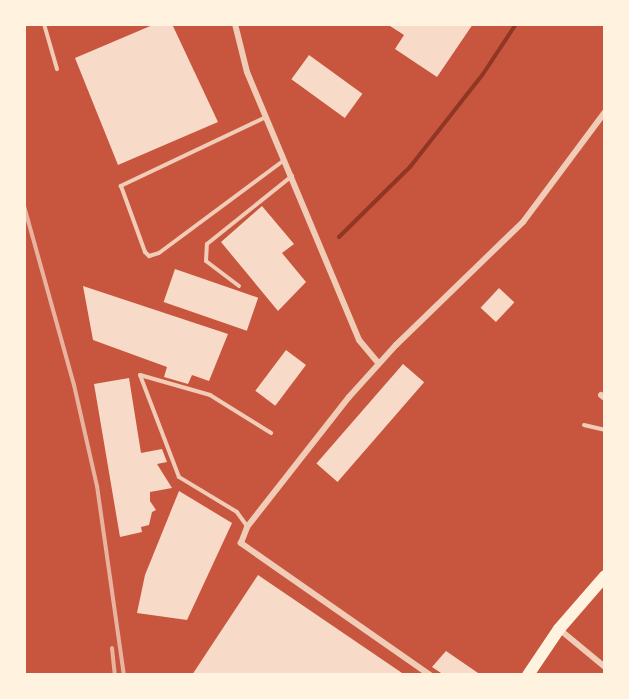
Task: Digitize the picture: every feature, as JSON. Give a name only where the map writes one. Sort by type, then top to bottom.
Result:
[{"type":"main road","points":[[528,675],[558,629],[605,576]]},
{"type":"street","points":[[235,24],[247,72],[292,175],[359,340],[378,363]]},
{"type":"street","points":[[430,675],[251,553],[241,543],[247,526],[378,363],[516,229],[605,112]]},
{"type":"street","points":[[558,629],[605,667]]},
{"type":"lane","points":[[44,24],[57,69]]},
{"type":"lane","points":[[267,116],[121,186],[145,252],[149,256],[159,253],[285,159]]},
{"type":"lane","points":[[239,286],[206,261],[207,244],[292,175]]},
{"type":"lane","points":[[247,526],[237,512],[179,477],[140,375],[210,395],[271,433]]},
{"type":"lane","points":[[584,425],[605,430]]},
{"type":"building","points":[[155,24],[172,24],[218,122],[118,165],[75,58]]},
{"type":"building","points":[[387,24],[473,24],[437,77],[395,49],[404,35]]},
{"type":"building","points":[[309,55],[362,94],[345,118],[291,79]]},
{"type":"building","points":[[262,206],[294,244],[282,253],[306,282],[278,311],[221,242]]},
{"type":"building","points":[[175,269],[258,298],[247,331],[164,302]]},
{"type":"building","points":[[83,286],[228,334],[209,381],[192,375],[188,384],[164,377],[167,367],[93,340]]},
{"type":"building","points":[[499,288],[514,302],[496,322],[481,308]]},
{"type":"building","points":[[286,350],[306,365],[275,406],[255,391]]},
{"type":"building","points":[[403,364],[424,382],[338,482],[316,464]]},
{"type":"building","points":[[129,378],[141,453],[162,449],[167,462],[157,464],[172,488],[150,492],[150,501],[156,510],[152,512],[149,525],[141,527],[142,532],[120,537],[94,384]]},
{"type":"building","points":[[179,491],[232,523],[187,620],[137,613],[145,575]]},
{"type":"building","points":[[258,575],[405,675],[192,675]]},
{"type":"building","points":[[446,651],[481,675],[444,675],[432,667]]},
{"type":"waterway","points":[[339,237],[410,167],[483,74],[516,24]]},
{"type":"railway","points":[[24,206],[74,385],[97,486],[124,675]]},
{"type":"railway","points":[[112,648],[115,675]]}]
